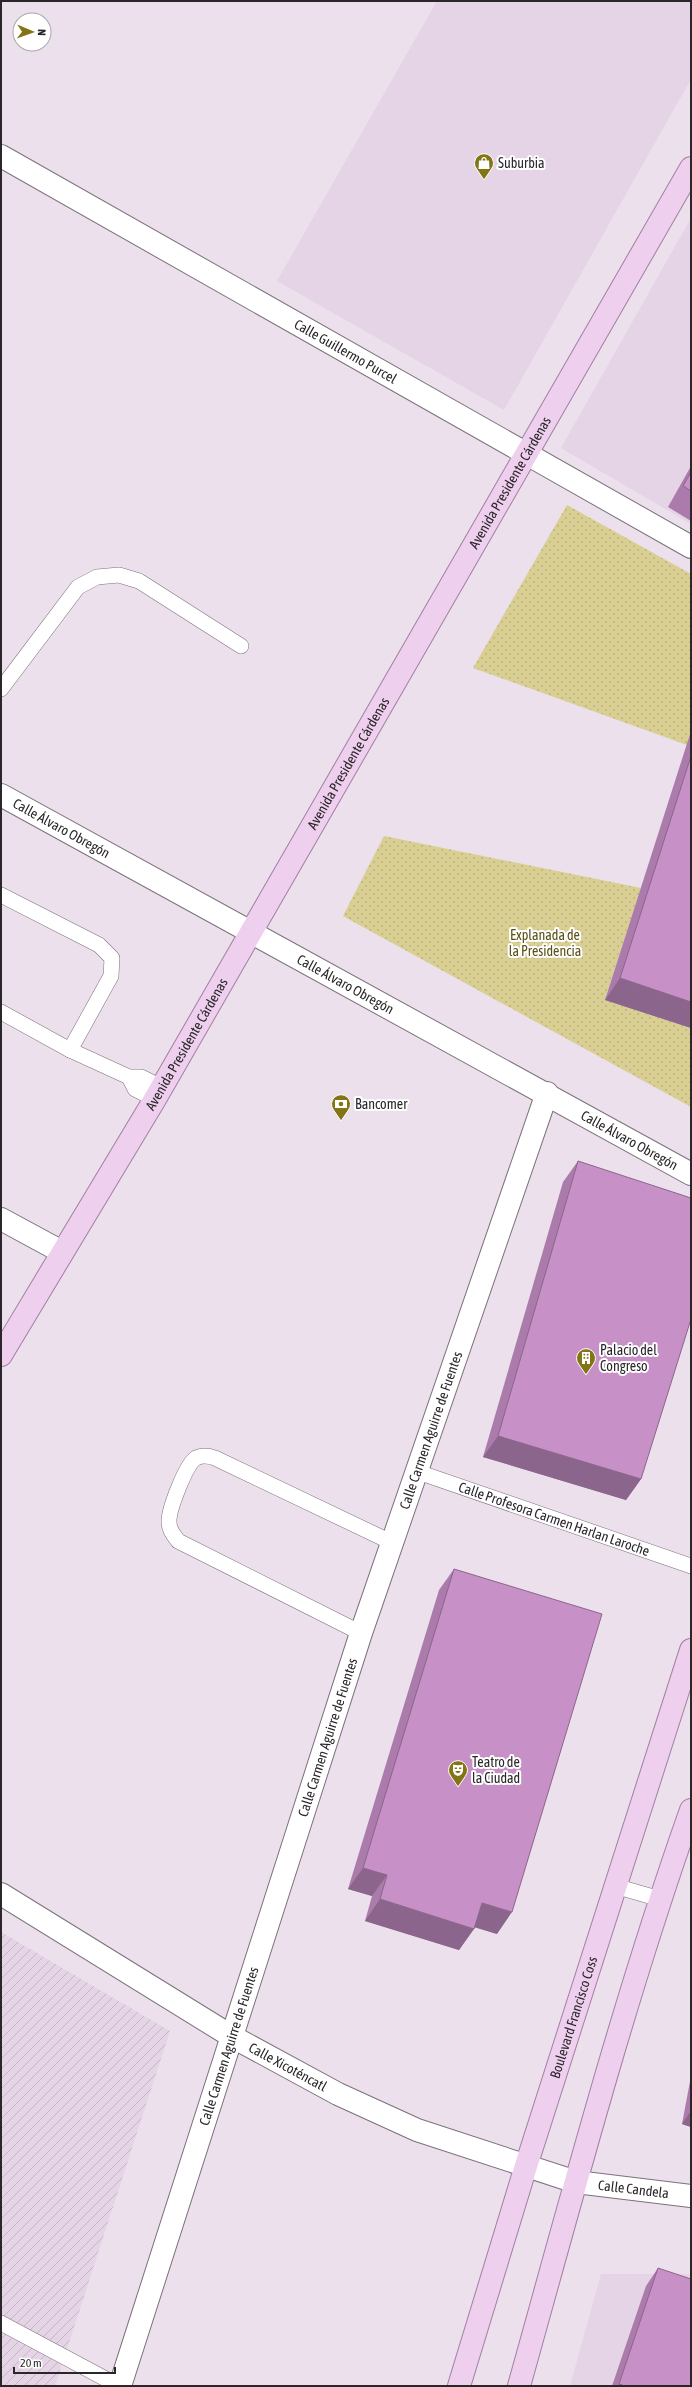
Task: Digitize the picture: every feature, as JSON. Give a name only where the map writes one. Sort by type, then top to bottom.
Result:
[{"type":"main road","name":"Avenida Presidente Cárdenas","points":[[1,1355],[158,1093],[691,168]]},
{"type":"main road","name":"Boulevard Francisco Coss","points":[[459,2386],[526,2166],[691,1650]]},
{"type":"main road","points":[[519,2386],[576,2182],[660,1899],[691,1810]]},
{"type":"street","name":"Calle Guillermo Purcel","points":[[1,156],[691,547]]},
{"type":"street","name":"Calle Álvaro Obregón","points":[[2,796],[547,1093],[691,1174]]},
{"type":"street","name":"Calle Carmen Aguirre de Fuentes","points":[[120,2386],[361,1633],[418,1472],[547,1093]]},
{"type":"street","points":[[1,1219],[62,1252]]},
{"type":"street","name":"Calle Xicoténcatl","points":[[1,1894],[231,2036],[338,2094],[417,2130],[576,2182]]},
{"type":"street","name":"Calle Candela","points":[[576,2182],[691,2196]]},
{"type":"lane","points":[[1,689],[78,587],[97,577],[119,575],[139,581],[241,646]]},
{"type":"lane","points":[[1,895],[99,945],[112,958],[111,976],[70,1050]]},
{"type":"lane","points":[[1,1012],[70,1050],[129,1077],[141,1077],[158,1093]]},
{"type":"lane","points":[[361,1633],[178,1541],[170,1531],[169,1521],[171,1507],[190,1465],[196,1458],[205,1456],[215,1458],[393,1543]]},
{"type":"lane","name":"Calle Profesora Carmen Harlan Laroche","points":[[418,1472],[691,1566]]},
{"type":"lane","points":[[615,1886],[660,1899]]},
{"type":"lane","points":[[1,2324],[120,2386]]},
{"type":"shaded area","name":"Suburbia","points":[[437,1],[691,1],[691,79],[504,410],[277,281]]},
{"type":"shaded area","points":[[691,218],[691,524],[561,448]]},
{"type":"shaded area","points":[[1,1932],[170,2031],[55,2386],[1,2386]]},
{"type":"shaded area","points":[[601,2274],[691,2274],[691,2386],[570,2386]]},
{"type":"green space","points":[[567,505],[691,574],[691,731],[687,745],[473,668]]},
{"type":"green space","name":"Explanada de la Presidencia","points":[[384,836],[641,888],[605,1000],[691,1028],[691,1107],[343,916]]},
{"type":"building","points":[[691,472],[691,491],[683,486]]},
{"type":"building","points":[[691,756],[691,1002],[620,978]]},
{"type":"building","name":"Palacio del Congreso","points":[[578,1161],[691,1198],[691,1319],[641,1479],[498,1436]]},
{"type":"building","points":[[454,1569],[602,1614],[512,1912],[482,1903],[474,1929],[380,1899],[387,1875],[363,1868]]},
{"type":"building","points":[[658,2268],[691,2279],[691,2386],[625,2386],[619,2384]]},
{"type":"place","name":"Suburbia","points":[[484,180]]},
{"type":"place","name":"Bancomer","points":[[341,1121]]},
{"type":"place","name":"Palacio del Congreso","points":[[586,1375]]},
{"type":"place","name":"Teatro de la Ciudad","points":[[458,1787]]}]
